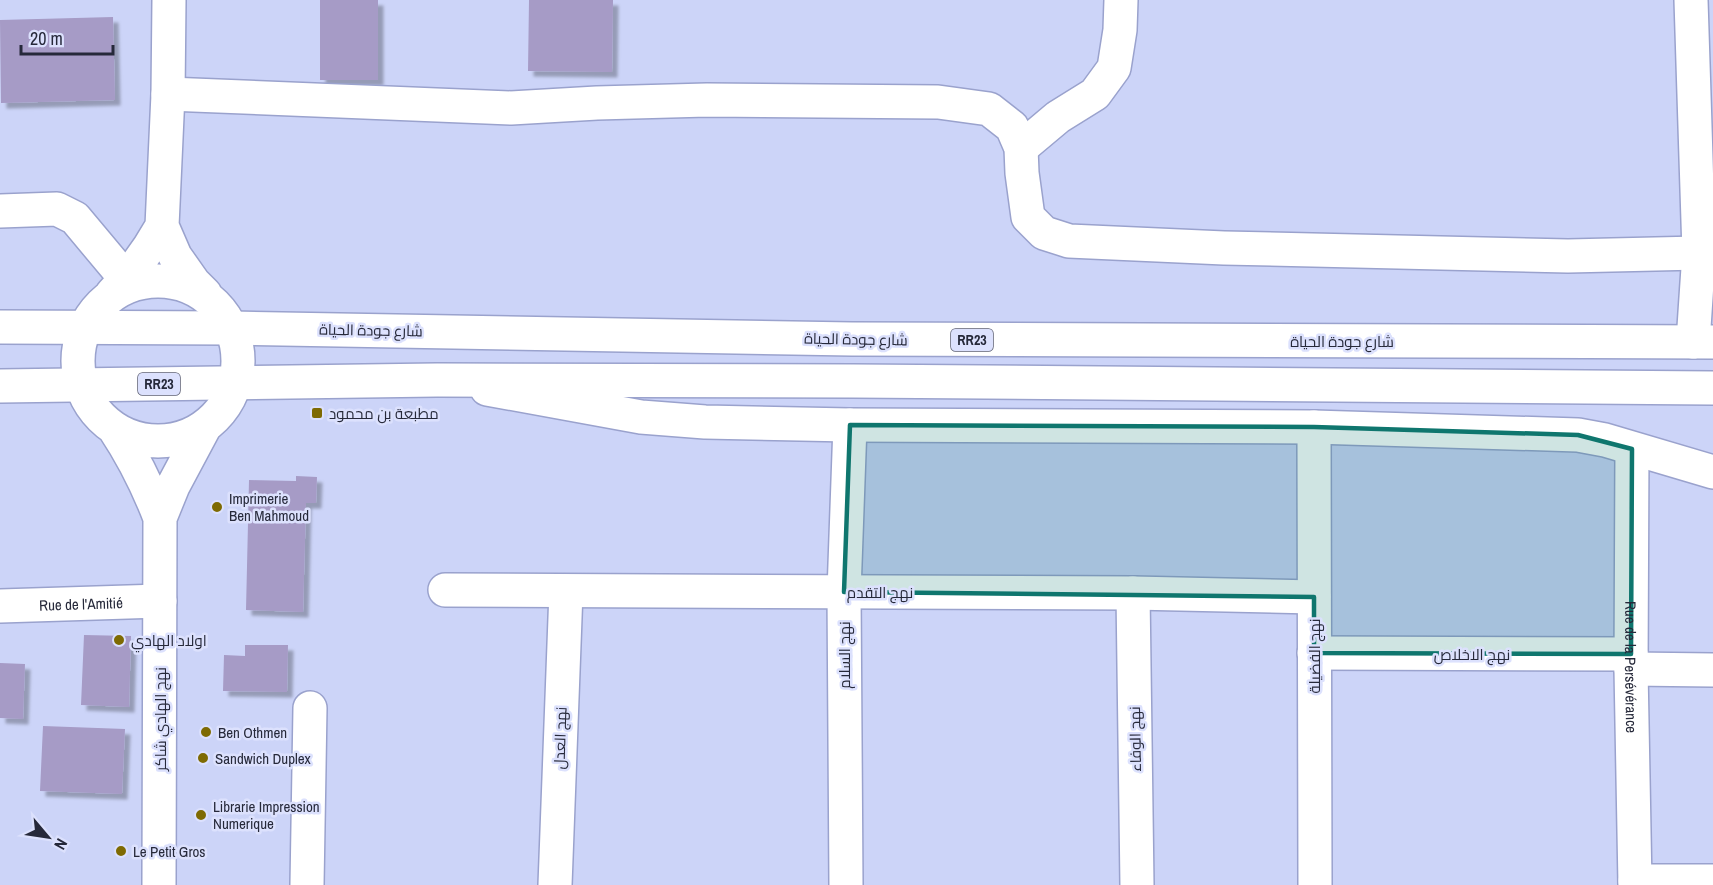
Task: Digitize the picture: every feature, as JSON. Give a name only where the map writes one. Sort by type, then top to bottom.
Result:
[{"type":"main road","points":[[160,518],[133,456],[114,428],[94,409],[81,385],[78,356],[94,314],[146,254],[162,226],[168,94],[169,0]]},
{"type":"main road","points":[[1021,148],[1058,117],[1095,94],[1114,68],[1120,30],[1121,0]]},
{"type":"main road","points":[[1692,0],[1703,342]]},
{"type":"main road","points":[[168,94],[510,108],[707,100],[938,102],[989,109],[1012,127],[1021,148],[1028,217],[1044,233],[1069,241],[1224,248],[1556,255],[1699,253]]},
{"type":"main road","points":[[0,211],[57,209],[75,218],[126,279]]},
{"type":"main road","points":[[160,518],[173,486],[205,426],[224,407],[236,383],[238,355],[225,317],[194,284],[176,256],[162,226]]},
{"type":"main road","points":[[94,314],[130,285],[162,280],[193,287],[225,317]]},
{"type":"main road","name":"شارع جودة الحياة","points":[[0,327],[94,314],[864,339],[1703,342]]},
{"type":"main road","points":[[437,380],[641,417],[705,422],[1314,428],[1578,435],[1605,440],[1713,472]]},
{"type":"main road","name":"RR23","points":[[0,386],[437,380],[1713,388]]},
{"type":"main road","name":"نهج السلام","points":[[846,885],[844,592],[850,425]]},
{"type":"main road","points":[[114,428],[136,438],[160,441],[183,437],[205,426]]},
{"type":"main road","name":"نهج الفضيلة","points":[[1314,428],[1315,885]]},
{"type":"main road","name":"Rue de la Persévérance","points":[[1632,449],[1631,662],[1635,883]]},
{"type":"main road","name":"نهج الهادي شاكر","points":[[159,885],[160,518]]},
{"type":"main road","name":"نهج التقدم","points":[[445,590],[1314,597]]},
{"type":"main road","name":"نهج العدل","points":[[555,885],[566,591]]},
{"type":"main road","name":"نهج الوفاء","points":[[1133,594],[1137,885]]},
{"type":"main road","name":"Rue de l'Amitié","points":[[0,606],[160,601]]},
{"type":"main road","name":"نهج الاخلاص","points":[[1314,653],[1631,662],[1713,670]]},
{"type":"main road","points":[[307,885],[310,708]]},
{"type":"main road","points":[[1635,883],[1713,880]]},
{"type":"highlighted area","points":[[850,425],[1314,427],[1578,435],[1632,449],[1631,654],[1314,653],[1314,597],[844,592]]},
{"type":"building","points":[[320,0],[378,0],[378,80],[320,80]]},
{"type":"building","points":[[529,0],[613,0],[612,72],[528,71]]},
{"type":"building","points":[[113,17],[115,100],[1,103],[0,20]]},
{"type":"building","points":[[296,476],[317,477],[316,503],[306,503],[303,612],[246,610],[249,480],[296,481]]},
{"type":"building","points":[[84,635],[131,636],[129,707],[81,705]]},
{"type":"building","points":[[245,645],[288,645],[287,692],[223,691],[224,655],[245,656]]},
{"type":"building","points":[[0,663],[25,664],[23,719],[0,718]]},
{"type":"building","points":[[43,726],[125,729],[122,794],[40,791]]},
{"type":"place","name":"مطبعة بن محمود","points":[[317,413]]},
{"type":"place","name":"Imprimerie Ben Mahmoud","points":[[217,507]]},
{"type":"place","name":"اولاد الهادي","points":[[119,640]]},
{"type":"place","name":"Ben Othmen","points":[[206,732]]},
{"type":"place","name":"Sandwich Duplex","points":[[203,758]]},
{"type":"place","name":"Librarie Impression Numerique","points":[[201,815]]},
{"type":"place","name":"Le Petit Gros","points":[[121,851]]}]
